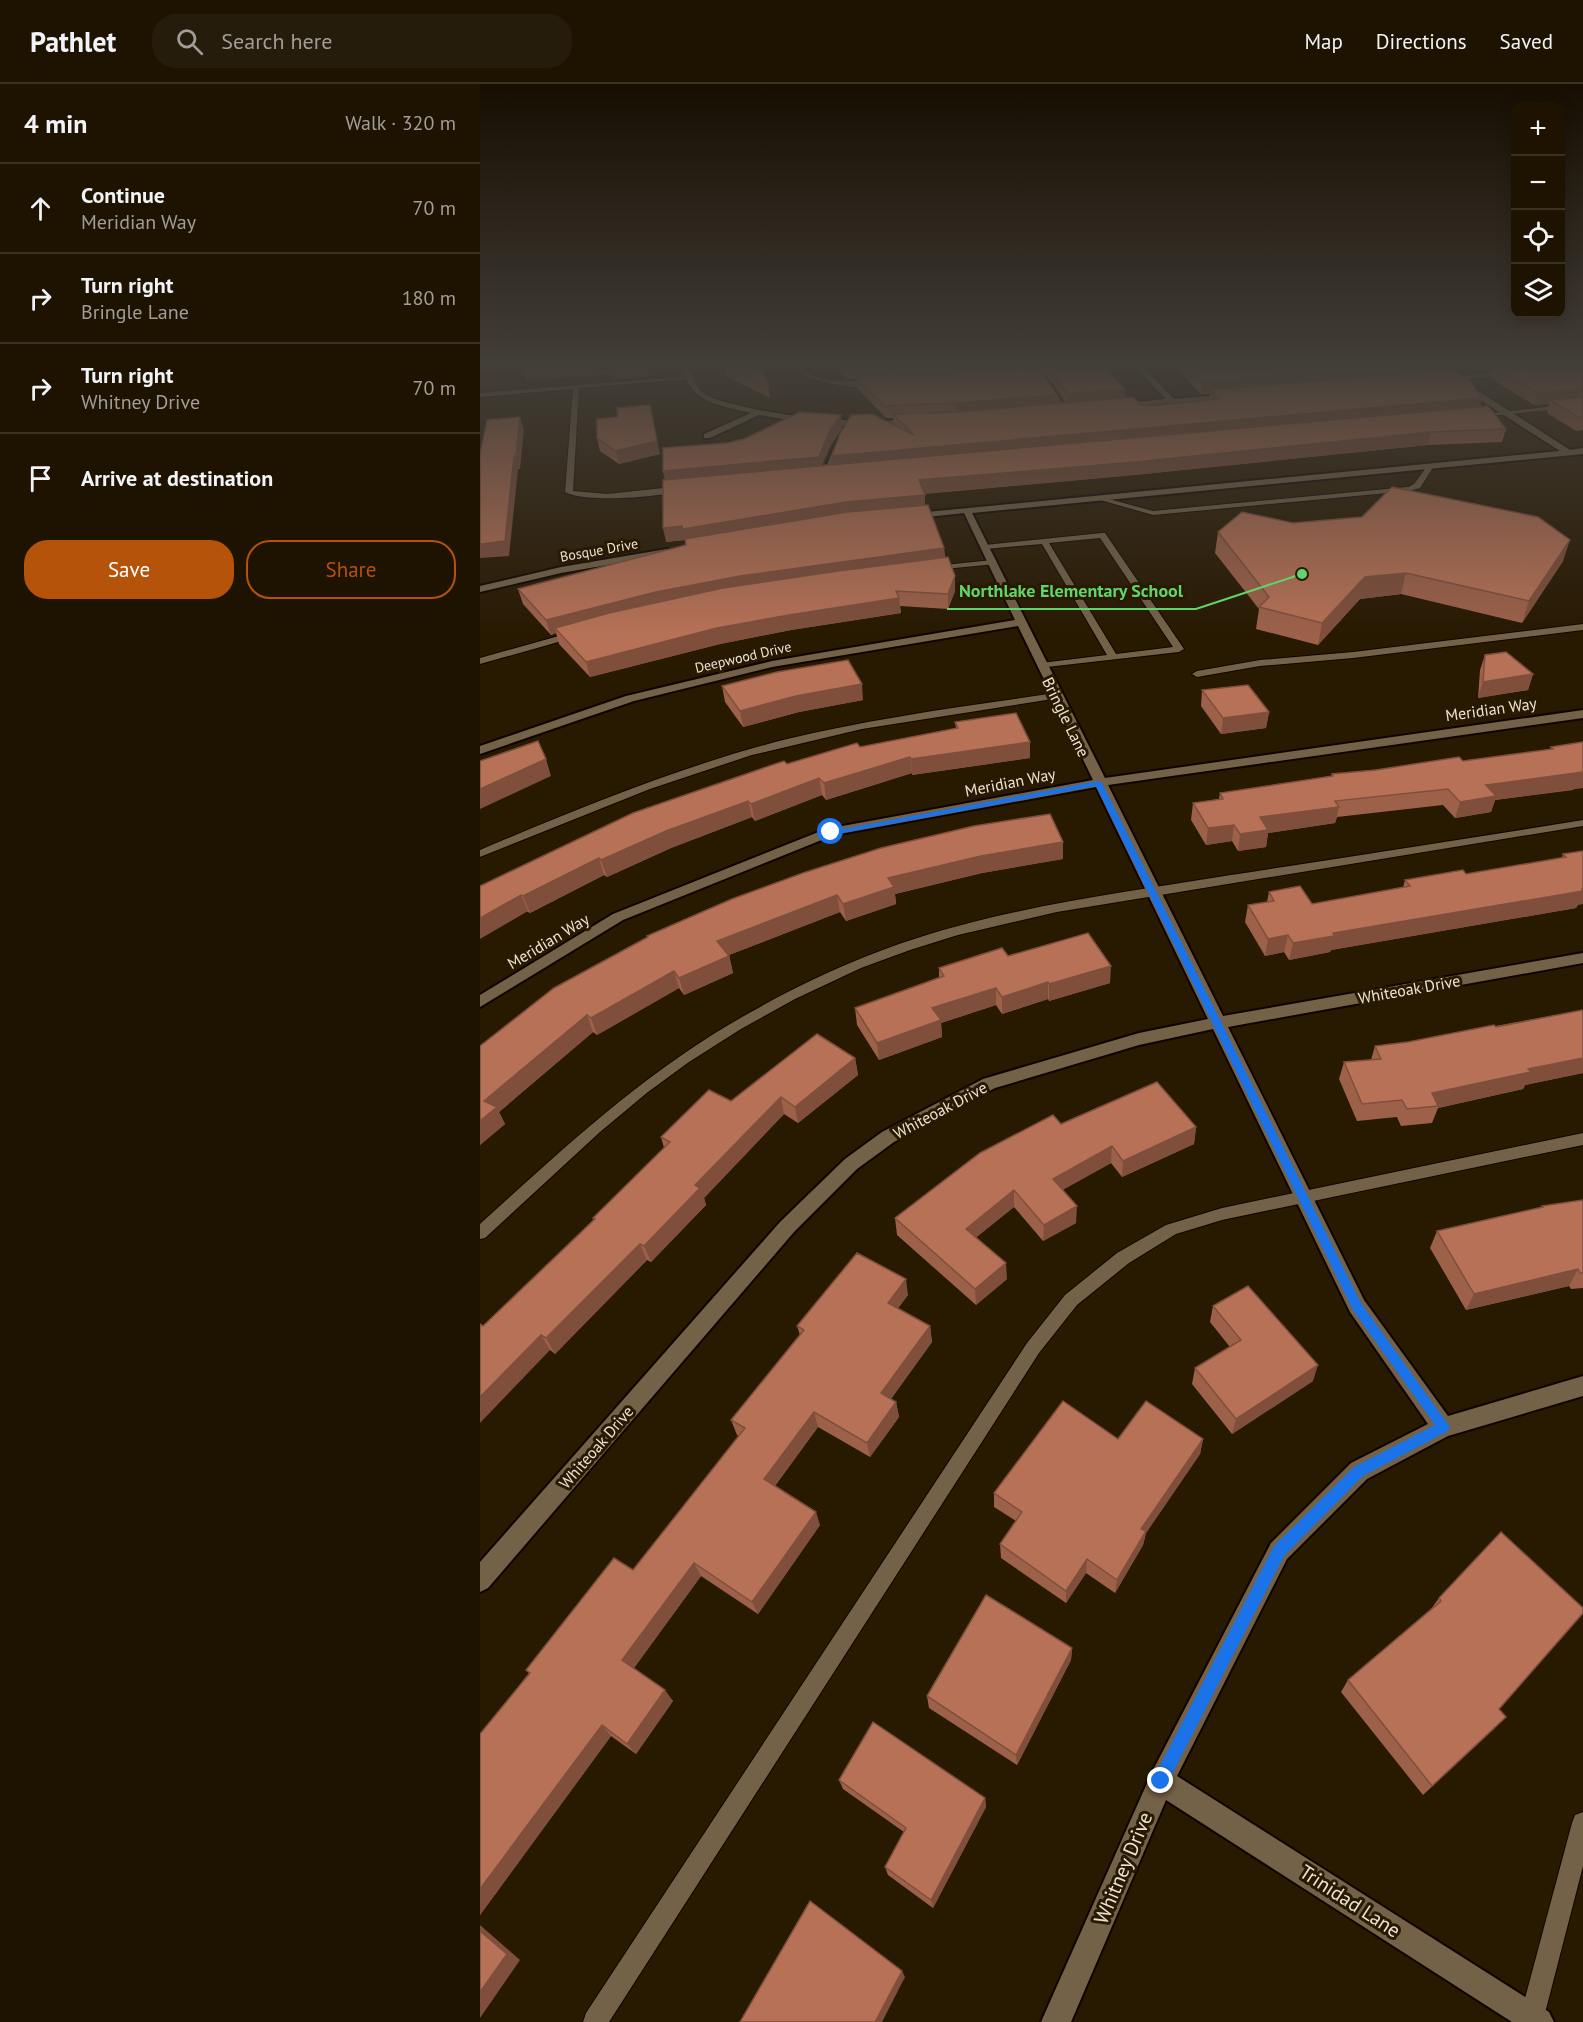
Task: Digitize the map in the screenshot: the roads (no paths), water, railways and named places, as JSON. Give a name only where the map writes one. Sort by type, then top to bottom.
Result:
[{"type":"street","points":[[895,517],[1101,499],[1554,453]]},
{"type":"street","name":"Bringle Lane","points":[[967,511],[1098,783],[1357,1306],[1443,1427]]},
{"type":"street","name":"Bosque Drive","points":[[480,589],[561,570],[675,550]]},
{"type":"street","name":"Deepwood Drive","points":[[480,750],[630,698],[761,667],[1021,622]]},
{"type":"street","name":"Meridian Way","points":[[480,1002],[618,917],[831,832],[1098,783],[1583,714]]},
{"type":"street","name":"Whiteoak Drive","points":[[480,1580],[787,1227],[851,1164],[888,1137],[989,1083],[1139,1039],[1583,958]]},
{"type":"street","name":"Whitney Drive","points":[[1056,2022],[1161,1781],[1279,1551],[1359,1472],[1443,1427],[1583,1386]]},
{"type":"street","name":"Trinidad Lane","points":[[1161,1781],[1535,2020]]},
{"type":"lane","points":[[572,453],[569,492],[578,497],[689,488]]},
{"type":"lane","points":[[825,475],[833,453]]},
{"type":"lane","points":[[1101,499],[1153,513],[1409,489],[1417,486],[1430,466]]},
{"type":"lane","points":[[815,476],[836,474]]},
{"type":"lane","points":[[985,547],[1102,535],[1179,649],[1041,666]]},
{"type":"lane","points":[[1044,541],[1113,657]]},
{"type":"lane","points":[[921,570],[993,562]]},
{"type":"lane","points":[[1197,674],[1260,663],[1353,655],[1583,627]]},
{"type":"lane","points":[[480,661],[583,632]]},
{"type":"lane","points":[[480,854],[588,807],[748,753],[862,726],[949,710],[1056,696]]},
{"type":"lane","points":[[480,1233],[602,1123],[667,1071],[723,1035],[811,985],[893,951],[957,931],[1056,908],[1583,823]]},
{"type":"lane","points":[[595,2022],[1033,1348],[1071,1300],[1123,1258],[1171,1229],[1222,1214],[1583,1139]]},
{"type":"lane","points":[[1535,2020],[1583,1823]]},
{"type":"place","name":"Northlake Elementary School","points":[[1302,574]]}]
